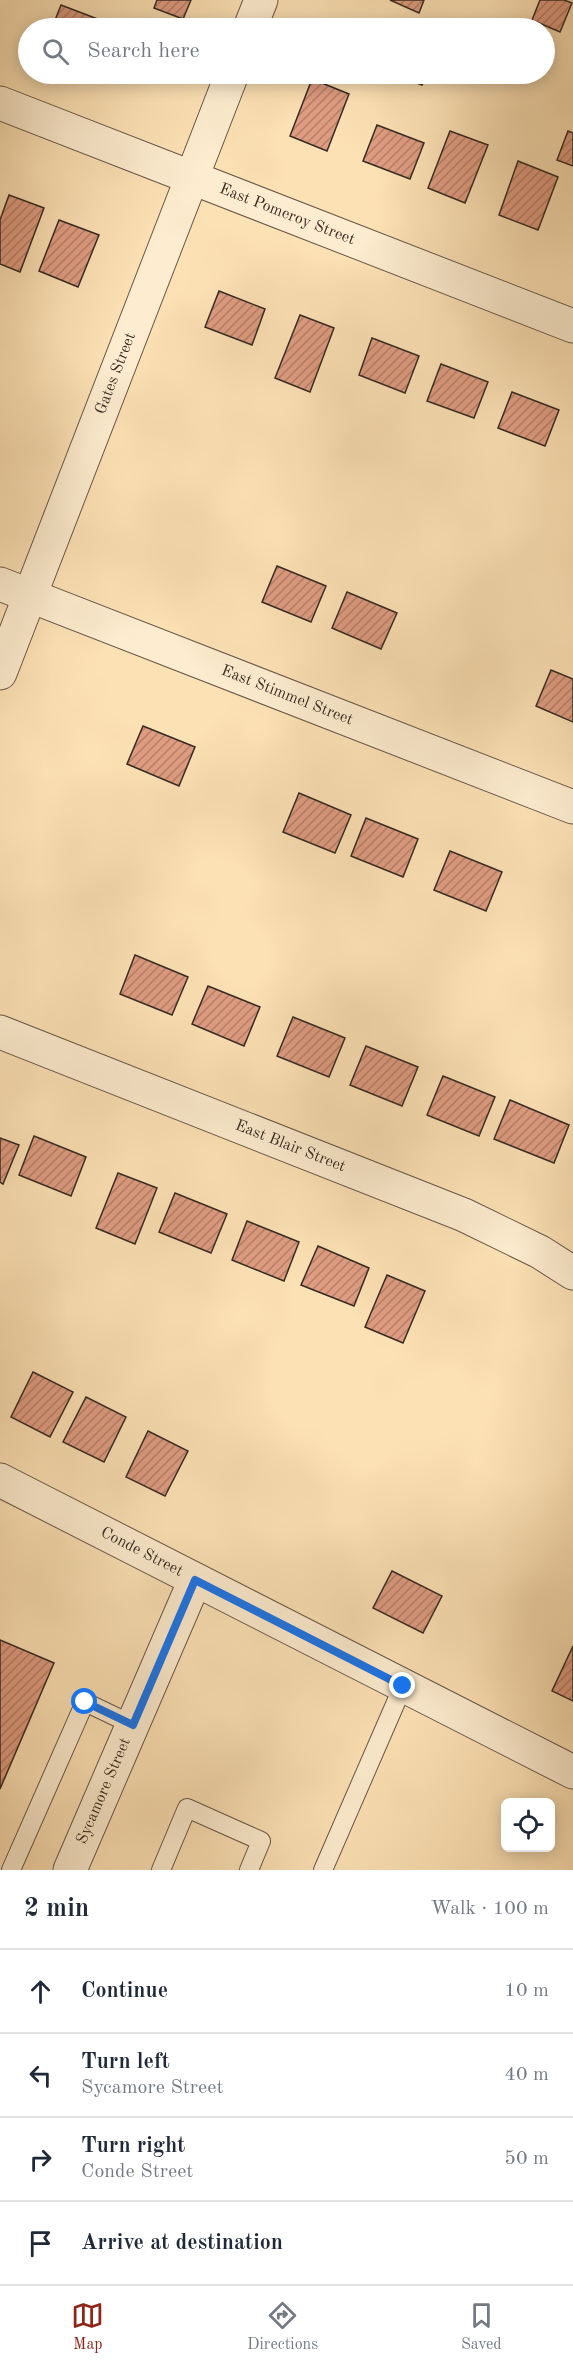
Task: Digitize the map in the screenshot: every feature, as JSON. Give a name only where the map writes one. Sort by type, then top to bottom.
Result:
[{"type":"street","points":[[254,18],[261,0]]},
{"type":"street","name":"Gates Street","points":[[0,673],[228,84]]},
{"type":"street","name":"East Pomeroy Street","points":[[0,103],[573,326]]},
{"type":"street","name":"East Stimmel Street","points":[[0,584],[573,807]]},
{"type":"street","name":"East Blair Street","points":[[0,1032],[464,1215],[523,1243],[573,1273]]},
{"type":"street","name":"Conde Street","points":[[0,1480],[573,1772]]},
{"type":"street","name":"Sycamore Street","points":[[70,1870],[195,1580]]},
{"type":"lane","points":[[323,1870],[403,1686]]},
{"type":"lane","points":[[11,1870],[85,1702],[133,1725]]},
{"type":"lane","points":[[161,1870],[187,1808],[261,1841],[249,1870]]},
{"type":"building","points":[[157,0],[191,0],[183,18],[154,8]]},
{"type":"building","points":[[390,0],[424,0],[419,13]]},
{"type":"building","points":[[540,0],[564,0],[572,3],[560,32],[555,30],[555,18],[533,18]]},
{"type":"building","points":[[61,5],[95,18],[56,18]]},
{"type":"building","points":[[310,84],[324,84],[349,94],[327,151],[290,136]]},
{"type":"building","points":[[377,125],[424,143],[410,179],[363,161]]},
{"type":"building","points":[[450,131],[488,145],[465,203],[428,188]]},
{"type":"building","points":[[568,131],[573,133],[573,166],[557,160]]},
{"type":"building","points":[[518,161],[558,177],[538,230],[499,215]]},
{"type":"building","points":[[9,195],[44,208],[20,272],[0,264],[0,220]]},
{"type":"building","points":[[59,220],[99,235],[78,287],[39,271]]},
{"type":"building","points":[[219,291],[265,309],[252,345],[205,327]]},
{"type":"building","points":[[300,315],[334,328],[310,392],[275,378]]},
{"type":"building","points":[[372,338],[419,356],[405,393],[359,375]]},
{"type":"building","points":[[441,364],[488,382],[474,418],[427,401]]},
{"type":"building","points":[[512,392],[559,410],[545,446],[498,428]]},
{"type":"building","points":[[277,566],[326,586],[311,622],[262,602]]},
{"type":"building","points":[[347,592],[397,613],[381,649],[332,628]]},
{"type":"building","points":[[551,670],[573,679],[573,722],[536,706]]},
{"type":"building","points":[[143,726],[195,747],[179,786],[127,764]]},
{"type":"building","points":[[299,793],[351,815],[335,853],[283,832]]},
{"type":"building","points":[[366,818],[418,839],[403,877],[351,856]]},
{"type":"building","points":[[450,851],[502,872],[486,911],[434,890]]},
{"type":"building","points":[[135,955],[188,977],[172,1015],[120,994]]},
{"type":"building","points":[[208,986],[260,1007],[244,1046],[192,1024]]},
{"type":"building","points":[[293,1017],[345,1038],[329,1077],[277,1056]]},
{"type":"building","points":[[366,1046],[418,1067],[402,1106],[350,1085]]},
{"type":"building","points":[[443,1076],[495,1097],[479,1136],[427,1115]]},
{"type":"building","points":[[510,1100],[569,1125],[554,1163],[494,1139]]},
{"type":"building","points":[[34,1136],[86,1157],[71,1196],[19,1175]]},
{"type":"building","points":[[0,1138],[19,1145],[3,1184],[0,1182]]},
{"type":"building","points":[[118,1173],[157,1188],[135,1244],[96,1228]]},
{"type":"building","points":[[175,1193],[227,1214],[211,1253],[159,1232]]},
{"type":"building","points":[[247,1221],[299,1242],[284,1281],[232,1260]]},
{"type":"building","points":[[318,1246],[369,1268],[354,1306],[301,1285]]},
{"type":"building","points":[[387,1275],[425,1291],[403,1343],[365,1327]]},
{"type":"building","points":[[33,1372],[73,1392],[50,1437],[11,1417]]},
{"type":"building","points":[[86,1397],[126,1417],[104,1462],[63,1442]]},
{"type":"building","points":[[148,1431],[188,1451],[165,1496],[126,1477]]},
{"type":"building","points":[[392,1571],[442,1596],[423,1633],[373,1608]]},
{"type":"building","points":[[0,1640],[54,1663],[0,1789]]},
{"type":"building","points":[[573,1646],[573,1701],[552,1691]]},
{"type":"route","points":[[85,1702],[133,1725],[195,1580],[403,1686]]}]
